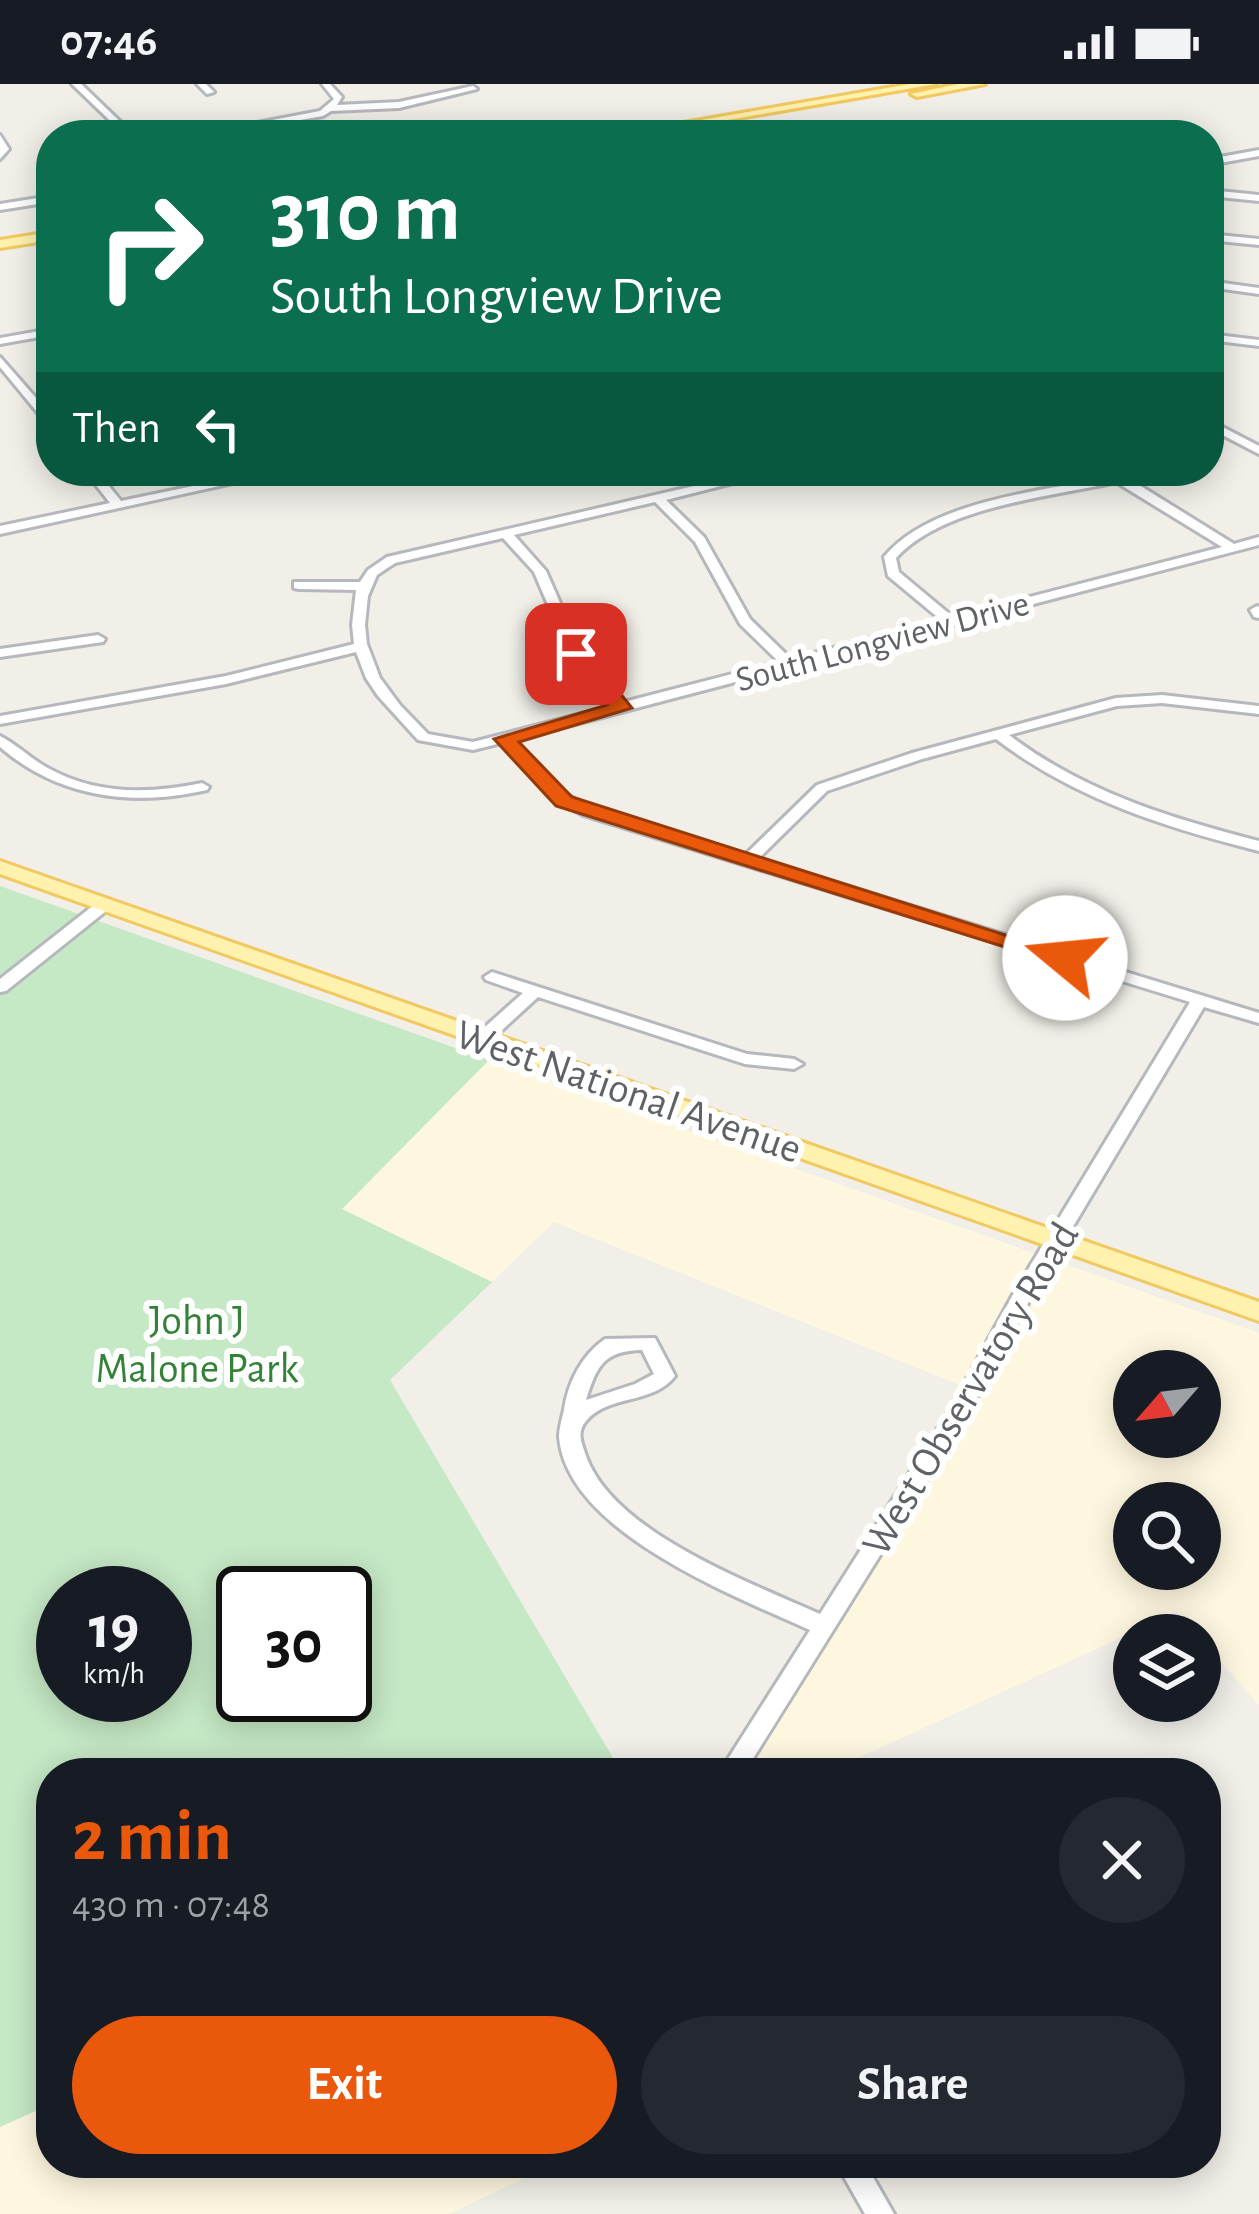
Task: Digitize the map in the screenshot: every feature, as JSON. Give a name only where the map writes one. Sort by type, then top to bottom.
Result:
[{"type":"main road","points":[[730,120],[930,84]]},
{"type":"main road","points":[[742,120],[971,85]]},
{"type":"main road","points":[[0,239],[36,233]]},
{"type":"main road","name":"West National Avenue","points":[[0,867],[1259,1312]]},
{"type":"street","points":[[76,84],[114,120]]},
{"type":"street","points":[[326,84],[339,97],[332,108]]},
{"type":"street","points":[[297,120],[332,108],[399,105],[473,88]]},
{"type":"street","points":[[0,138],[5,149],[0,157]]},
{"type":"street","points":[[1224,159],[1259,153]]},
{"type":"street","points":[[1224,194],[1259,198]]},
{"type":"street","points":[[0,207],[36,201]]},
{"type":"street","points":[[1224,238],[1259,242]]},
{"type":"street","points":[[1224,286],[1259,291]]},
{"type":"street","points":[[0,341],[36,335]]},
{"type":"street","points":[[1224,339],[1259,343]]},
{"type":"street","points":[[0,360],[36,404]]},
{"type":"street","points":[[1224,431],[1259,451]]},
{"type":"street","points":[[103,486],[118,505]]},
{"type":"street","points":[[0,530],[210,486]]},
{"type":"street","points":[[298,585],[362,586],[391,560],[706,486]]},
{"type":"street","points":[[951,622],[893,573],[890,557],[904,538],[939,523],[1073,486]]},
{"type":"street","points":[[1131,486],[1232,548]]},
{"type":"street","points":[[657,497],[700,540],[745,622],[789,664]]},
{"type":"street","points":[[505,532],[540,571],[576,654],[621,708]]},
{"type":"street","name":"South Longview Drive","points":[[358,647],[386,698],[423,737],[457,746],[505,739],[1259,541]]},
{"type":"street","points":[[0,720],[179,689],[358,647],[362,586]]},
{"type":"street","points":[[0,652],[98,639]]},
{"type":"street","points":[[748,861],[822,788],[997,733],[1115,702],[1180,700],[1259,710]]},
{"type":"street","points":[[997,733],[1034,761],[1115,805],[1259,845]]},
{"type":"street","points":[[505,739],[564,801],[1259,1018]]},
{"type":"street","points":[[0,740],[45,772],[97,790],[152,797],[202,787]]},
{"type":"street","points":[[0,987],[105,904]]},
{"type":"street","points":[[492,976],[746,1059],[794,1064]]},
{"type":"street","points":[[483,1038],[534,992]]},
{"type":"street","name":"West Observatory Road","points":[[740,1758],[960,1411],[1200,1000]]},
{"type":"street","points":[[571,1429],[588,1405],[657,1384],[665,1376],[657,1352],[638,1340],[599,1352],[572,1407],[570,1444],[590,1483],[639,1537],[824,1626]]},
{"type":"street","points":[[859,2178],[880,2214]]},
{"type":"shaded area","points":[[489,1060],[1259,1333],[1259,1705],[1221,1662],[1221,1614],[1113,1614],[1113,1641],[858,1758],[749,1758],[980,1393],[554,1222],[492,1282],[342,1209]]},
{"type":"shaded area","points":[[36,2111],[36,2178],[525,2178],[449,2214],[0,2214],[0,2127]]},
{"type":"green space","name":"John J Malone Park","points":[[0,886],[489,1060],[342,1209],[492,1282],[390,1380],[613,1758],[36,1758],[36,2111],[0,2127]]},
{"type":"route","points":[[576,654],[621,708],[505,739],[564,801],[628,825],[1065,958]]}]
